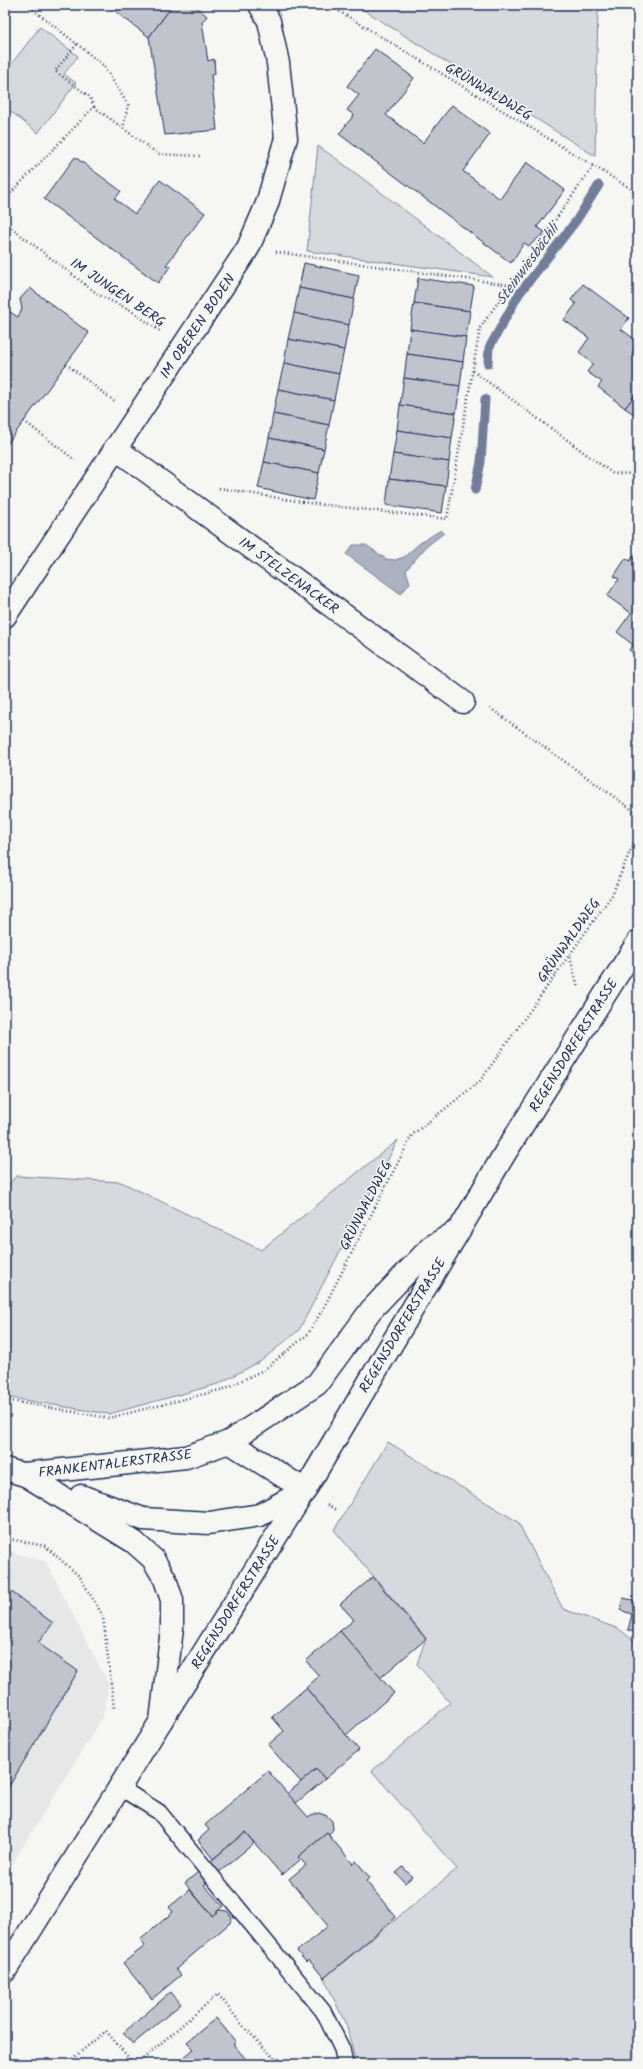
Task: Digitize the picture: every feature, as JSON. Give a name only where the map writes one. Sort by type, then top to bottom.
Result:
[{"type":"main road","name":"IM OBEREN BODEN","points":[[5,616],[248,248],[267,204],[286,138],[278,63],[269,21],[260,5]]},
{"type":"main road","name":"IM STELZENACKER","points":[[115,448],[463,702]]},
{"type":"main road","name":"REGENSDORFERSTRASSE","points":[[5,1971],[305,1490],[459,1230],[638,942]]},
{"type":"main road","name":"REGENSDORFERSTRASSE","points":[[228,1442],[317,1384],[371,1310],[431,1247],[459,1230]]},
{"type":"main road","name":"FRANKENTALERSTRASSE","points":[[14,1472],[186,1457],[228,1442]]},
{"type":"main road","points":[[228,1442],[305,1490]]},
{"type":"main road","name":"FRANKENTALERSTRASSE","points":[[14,1472],[143,1519],[209,1523],[260,1515],[305,1490]]},
{"type":"main road","points":[[14,1472],[134,1542],[153,1559],[165,1579],[172,1600],[172,1628],[161,1721]]},
{"type":"lane","points":[[119,1787],[159,1812],[318,2005],[342,2049],[345,2064]]},
{"type":"path","points":[[27,5],[104,66],[128,104],[123,128]]},
{"type":"path","name":"GRÜNWALDWEG","points":[[329,5],[638,193]]},
{"type":"path","points":[[77,44],[55,71],[90,97],[94,107],[158,154],[200,156]]},
{"type":"path","points":[[5,199],[94,107]]},
{"type":"path","points":[[217,488],[308,503],[447,519],[480,328],[593,166]]},
{"type":"path","name":"IM JUNGEN BERG","points":[[5,223],[99,295],[130,310],[182,349]]},
{"type":"path","points":[[248,248],[510,285]]},
{"type":"path","points":[[66,364],[115,401]]},
{"type":"path","points":[[473,371],[612,474],[637,474]]},
{"type":"path","points":[[24,421],[76,461]]},
{"type":"path","points":[[463,702],[486,705],[638,814]]},
{"type":"path","name":"GRÜNWALDWEG","points":[[5,1400],[108,1418],[224,1389],[265,1369],[308,1334],[325,1305],[412,1135],[480,1081],[612,895],[638,832]]},
{"type":"path","points":[[5,1538],[45,1546],[80,1577],[103,1616],[114,1708]]},
{"type":"path","points":[[137,2064],[218,1994],[242,2025],[280,2064]]},
{"type":"path","points":[[66,2064],[106,2031],[134,2064]]},
{"type":"shaded area","points":[[356,5],[598,5],[595,156]]},
{"type":"shaded area","points":[[40,27],[78,56],[64,74],[76,83],[38,133],[5,107],[5,72]]},
{"type":"shaded area","points":[[318,146],[338,160],[493,277],[307,251]]},
{"type":"shaded area","points":[[441,530],[444,533],[427,546],[406,570],[410,583],[401,594],[346,554],[353,545],[366,545],[386,559],[395,560],[404,557],[420,543]]},
{"type":"shaded area","points":[[398,1140],[299,1330],[261,1361],[218,1384],[109,1414],[5,1397],[5,1189],[16,1176],[121,1182],[261,1250]]},
{"type":"shaded area","points":[[388,1442],[518,1522],[563,1609],[619,1629],[638,1644],[638,2064],[356,2064],[347,2027],[324,1978],[457,1869],[372,1771],[450,1703],[417,1664],[426,1638],[334,1530]]},
{"type":"shaded area","points":[[5,1550],[46,1562],[109,1685],[103,1716],[5,1876]]},
{"type":"building","points":[[107,5],[173,5],[149,37]]},
{"type":"building","points":[[173,5],[194,5],[207,16],[202,22],[208,61],[214,59],[215,74],[211,75],[217,130],[165,135],[149,37]]},
{"type":"building","points":[[375,49],[414,78],[386,115],[423,143],[452,105],[490,134],[463,171],[500,199],[527,162],[565,190],[537,227],[545,232],[529,246],[524,243],[511,263],[339,134],[354,115],[347,110],[359,95],[347,86]]},
{"type":"building","points":[[75,157],[121,191],[115,199],[135,214],[160,180],[205,213],[166,265],[170,267],[158,283],[44,199]]},
{"type":"building","points":[[304,263],[359,275],[354,299],[299,288]]},
{"type":"building","points":[[418,278],[474,286],[470,311],[414,303]]},
{"type":"building","points":[[583,284],[629,318],[621,329],[638,342],[632,353],[638,357],[638,391],[625,408],[598,387],[602,382],[587,372],[593,364],[579,352],[589,338],[564,320],[576,304],[571,300]]},
{"type":"building","points":[[30,288],[89,333],[5,447],[5,319],[10,312],[18,317],[22,309],[20,299]]},
{"type":"building","points":[[299,288],[354,299],[349,325],[294,313]]},
{"type":"building","points":[[414,303],[470,311],[466,337],[410,329]]},
{"type":"building","points":[[294,313],[349,325],[344,350],[288,339]]},
{"type":"building","points":[[410,329],[466,337],[463,362],[407,354]]},
{"type":"building","points":[[288,339],[344,350],[339,374],[284,363]]},
{"type":"building","points":[[407,354],[463,362],[460,386],[404,378]]},
{"type":"building","points":[[284,363],[339,374],[334,400],[278,389]]},
{"type":"building","points":[[404,378],[460,386],[456,413],[400,405]]},
{"type":"building","points":[[278,389],[334,400],[329,425],[273,414]]},
{"type":"building","points":[[638,391],[638,417],[625,408]]},
{"type":"building","points":[[400,405],[456,413],[452,438],[397,430]]},
{"type":"building","points":[[273,414],[329,425],[324,449],[269,438]]},
{"type":"building","points":[[397,430],[452,438],[449,462],[393,454]]},
{"type":"building","points":[[269,438],[324,449],[319,473],[264,462]]},
{"type":"building","points":[[393,454],[449,462],[446,486],[389,479]]},
{"type":"building","points":[[264,462],[319,473],[313,500],[258,488]]},
{"type":"building","points":[[389,479],[446,486],[442,513],[386,505]]},
{"type":"building","points":[[638,550],[638,638],[633,645],[617,632],[631,613],[607,596],[619,579],[614,576],[626,558],[630,561]]},
{"type":"building","points":[[638,638],[638,656],[629,650]]},
{"type":"building","points":[[373,1577],[426,1639],[380,1678],[340,1631],[354,1620],[340,1604]]},
{"type":"building","points":[[5,1587],[53,1623],[38,1643],[78,1671],[5,1793]]},
{"type":"building","points":[[623,1598],[637,1601],[638,1598],[638,1633],[628,1630],[632,1614],[620,1610]]},
{"type":"building","points":[[340,1631],[394,1693],[346,1735],[306,1688],[319,1676],[306,1661]]},
{"type":"building","points":[[306,1688],[359,1750],[325,1779],[316,1769],[301,1782],[268,1745],[284,1731],[272,1717]]},
{"type":"building","points":[[316,1769],[325,1779],[296,1803],[287,1794]]},
{"type":"building","points":[[268,1771],[308,1817],[319,1813],[327,1816],[332,1821],[333,1829],[329,1835],[327,1833],[298,1857],[301,1859],[282,1875],[245,1832],[213,1859],[198,1840],[209,1830],[205,1825]]},
{"type":"building","points":[[245,1832],[254,1843],[204,1885],[223,1906],[212,1916],[185,1883]]},
{"type":"building","points":[[327,1833],[353,1864],[356,1861],[370,1878],[366,1881],[396,1917],[324,1978],[309,1960],[306,1962],[297,1951],[328,1926],[289,1879],[306,1865],[298,1857]]},
{"type":"building","points":[[403,1867],[412,1877],[405,1883],[396,1873]]},
{"type":"building","points":[[190,1890],[212,1916],[219,1910],[227,1911],[232,1917],[230,1923],[176,1969],[181,1975],[152,1999],[123,1963],[145,1946],[140,1940],[173,1912],[169,1907]]},
{"type":"building","points":[[171,1992],[181,2004],[133,2044],[123,2033]]},
{"type":"building","points":[[216,2018],[236,2042],[233,2044],[250,2064],[180,2064],[178,2062],[194,2049],[187,2042]]},
{"type":"waterway","name":"Steinwiesbächli","points":[[488,364],[489,348],[519,294],[576,221],[599,185]]},
{"type":"waterway","name":"Steinwiesbächli","points":[[475,490],[481,462],[485,399]]}]
